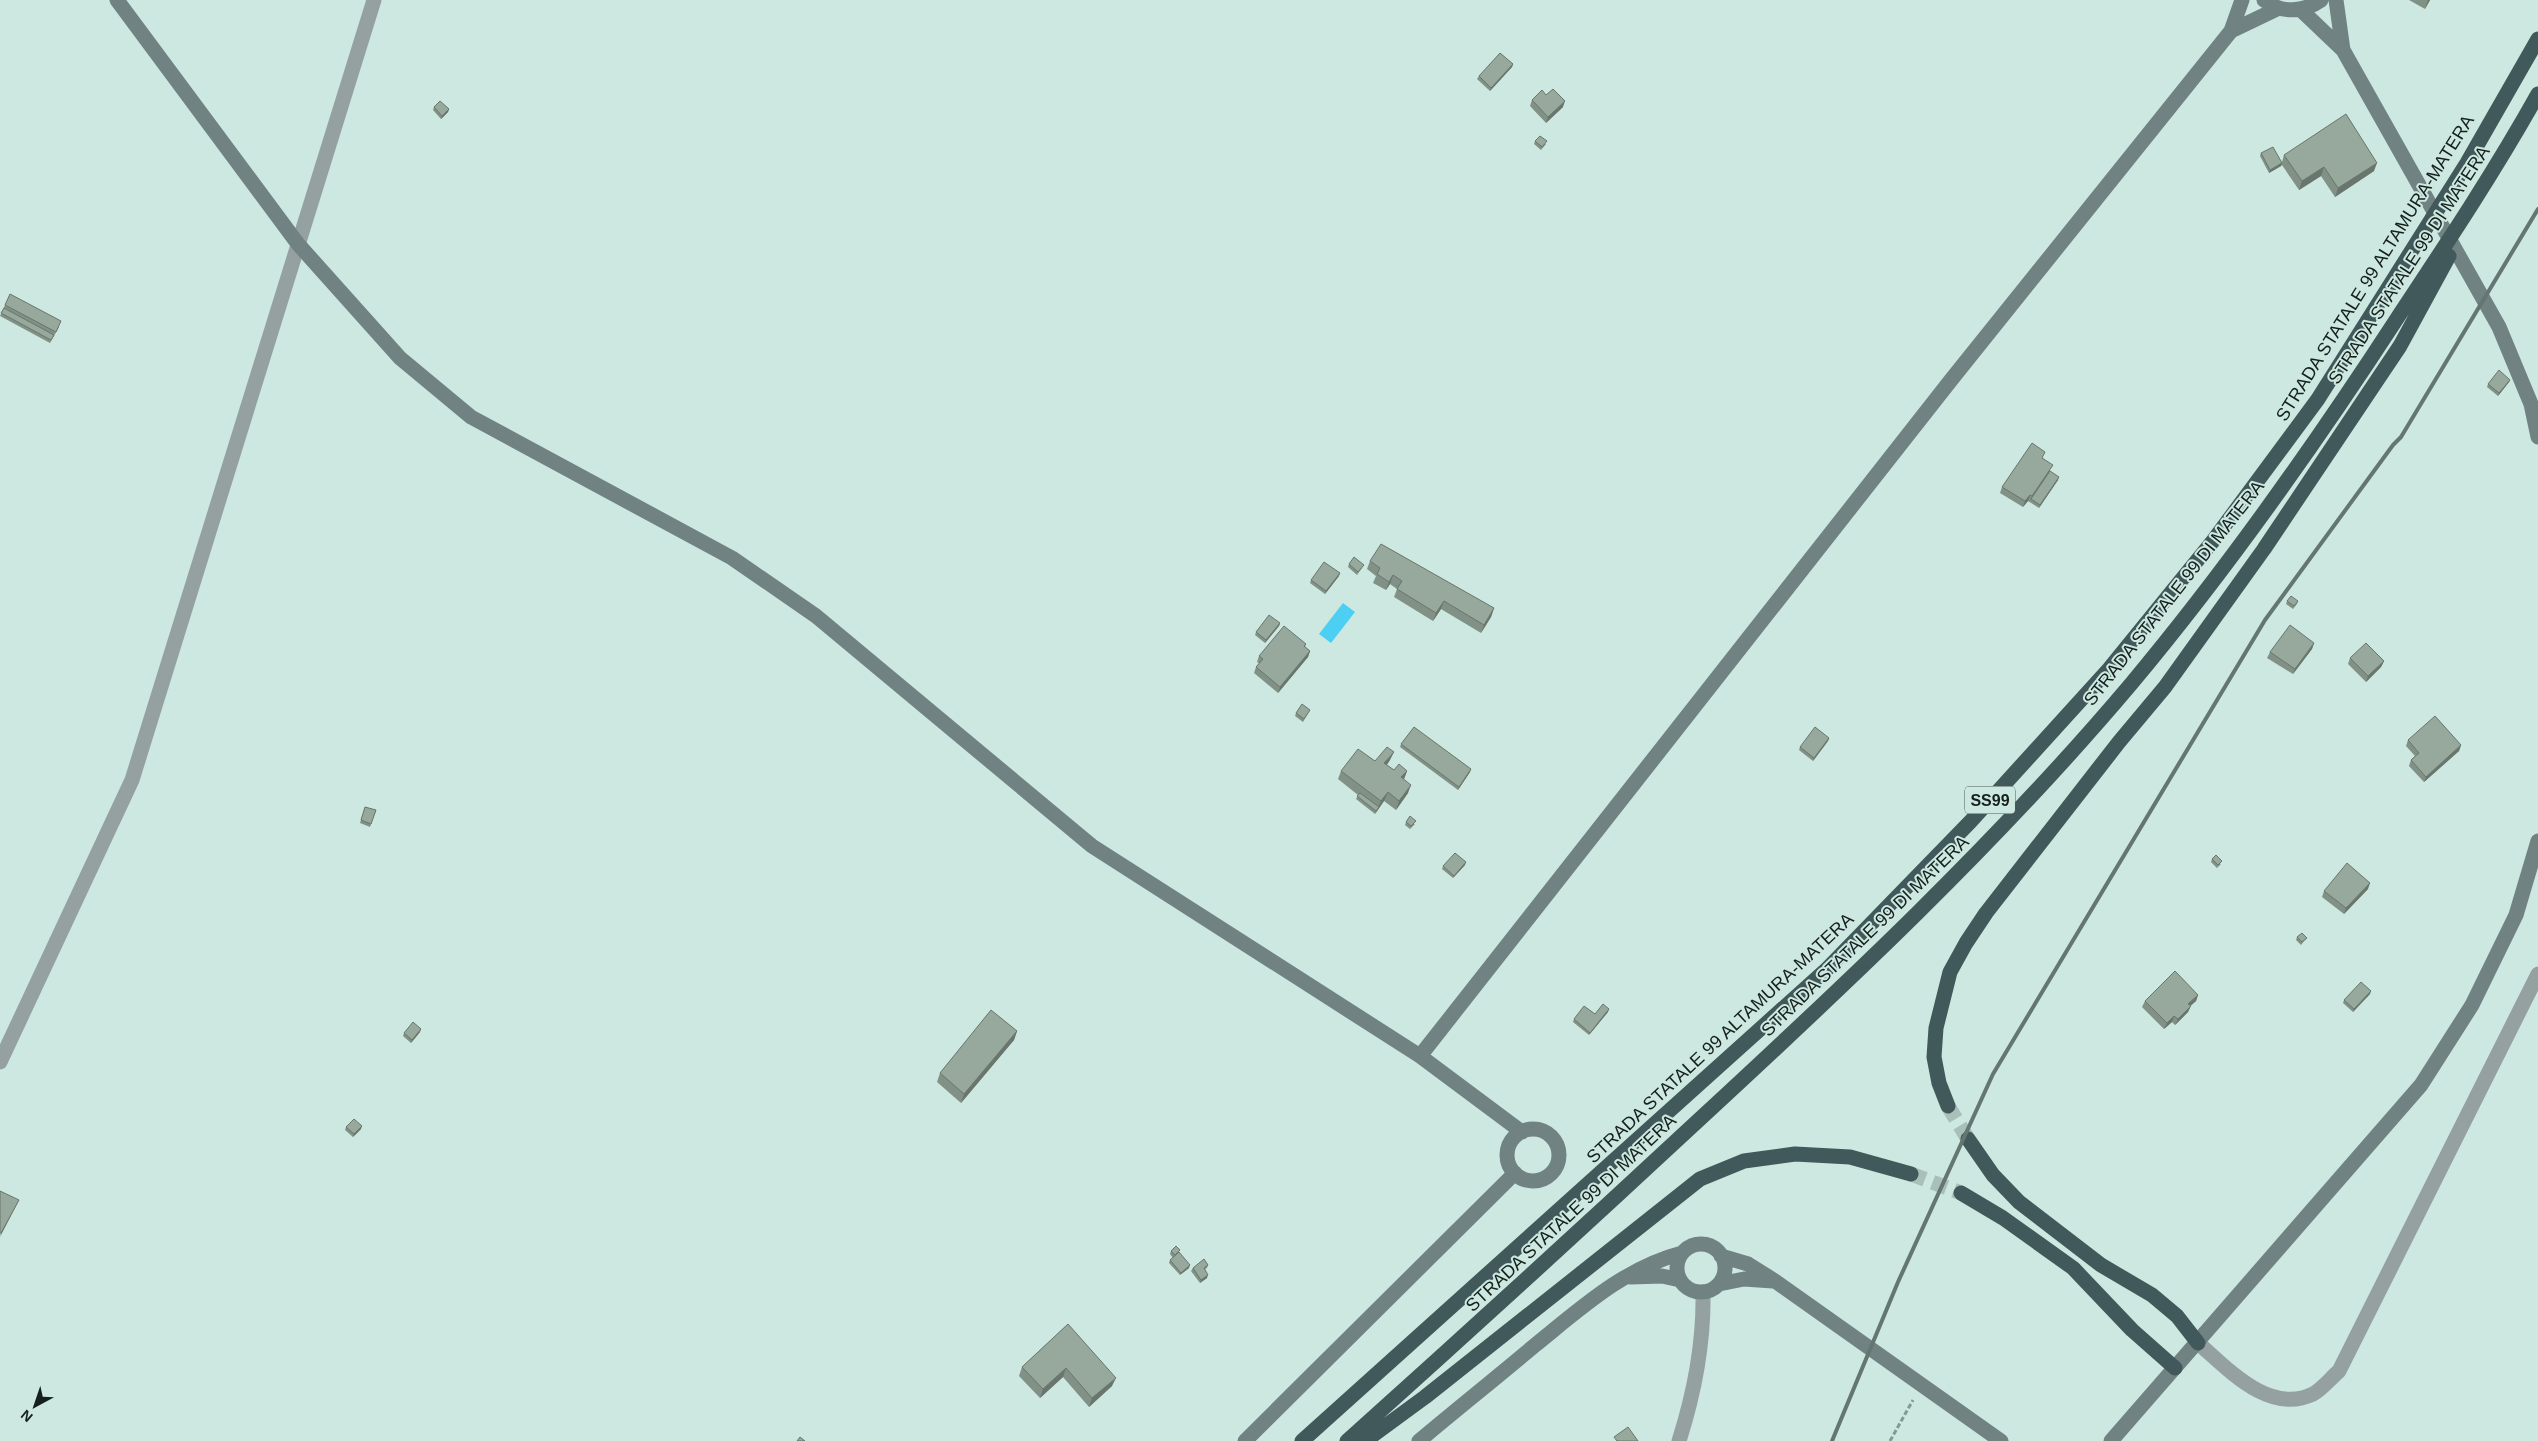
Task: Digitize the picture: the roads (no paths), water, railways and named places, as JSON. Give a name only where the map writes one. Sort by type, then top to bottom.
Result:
[{"type":"highway","name":"STRADA STATALE 99 ALTAMURA-MATERA","points":[[1302,1441],[1828,968],[1971,821],[2110,669],[2213,541],[2318,399],[2467,163],[2538,39]]},
{"type":"highway","name":"STRADA STATALE 99 DI MATERA","points":[[1347,1441],[1448,1351],[1844,987],[1988,842],[2131,683],[2235,551],[2336,412],[2500,162],[2538,94]]},
{"type":"highway","points":[[1948,1106],[1939,1083],[1934,1056],[1936,1028],[1950,972],[1966,943],[1986,913],[2119,742],[2165,687],[2297,502],[2400,346],[2500,162]]},
{"type":"highway","points":[[1968,1138],[1993,1175],[2019,1202],[2101,1265],[2152,1295],[2177,1316],[2198,1343]]},
{"type":"highway","points":[[1365,1441],[1425,1397],[1700,1179],[1744,1161],[1795,1154],[1850,1157],[1911,1174]]},
{"type":"highway","points":[[1961,1193],[2003,1218],[2073,1268],[2132,1330],[2175,1368]]},
{"type":"street","points":[[117,0],[298,244],[400,358],[471,417],[732,558],[816,616],[1092,846],[1420,1056],[1522,1132]]},
{"type":"street","points":[[0,1062],[132,780],[374,0]]},
{"type":"street","points":[[1420,1056],[1945,388],[2231,30],[2242,0]]},
{"type":"street","points":[[2264,0],[2279,8],[2300,9],[2321,0]]},
{"type":"street","points":[[2336,0],[2343,50]]},
{"type":"street","points":[[2231,30],[2279,8]]},
{"type":"street","points":[[2300,9],[2343,50],[2499,327],[2531,404],[2538,437]]},
{"type":"street","points":[[2111,1441],[2421,1085],[2472,1005],[2516,915],[2538,841]]},
{"type":"street","points":[[2198,1343],[2238,1378],[2273,1398],[2296,1400],[2315,1393],[2339,1371],[2538,974]]},
{"type":"street","points":[[1531,1129],[1547,1133],[1558,1147],[1558,1164],[1547,1177],[1530,1181],[1515,1173],[1508,1159],[1510,1142],[1522,1132],[1531,1129]]},
{"type":"street","points":[[1245,1441],[1515,1173]]},
{"type":"street","points":[[1419,1441],[1590,1301],[1626,1277],[1659,1259],[1682,1253],[1688,1248],[1702,1244],[1710,1246],[1721,1256],[1748,1264],[1775,1281],[2002,1441]]},
{"type":"street","points":[[1680,1280],[1677,1266],[1682,1253]]},
{"type":"street","points":[[1719,1284],[1725,1270],[1721,1256]]},
{"type":"street","points":[[1626,1277],[1662,1276],[1680,1280],[1690,1289],[1703,1292],[1719,1284],[1744,1279],[1775,1281]]},
{"type":"street","points":[[1679,1441],[1698,1371],[1704,1326],[1703,1292]]},
{"type":"water","points":[[1343,603],[1355,612],[1331,643],[1319,634]]},
{"type":"tunnel","points":[[1948,1106],[1968,1139]]},
{"type":"tunnel","points":[[1911,1174],[1961,1193]]},
{"type":"railway","points":[[1832,1441],[1898,1282],[1993,1074],[2265,620],[2393,445],[2401,437],[2538,209]]}]
